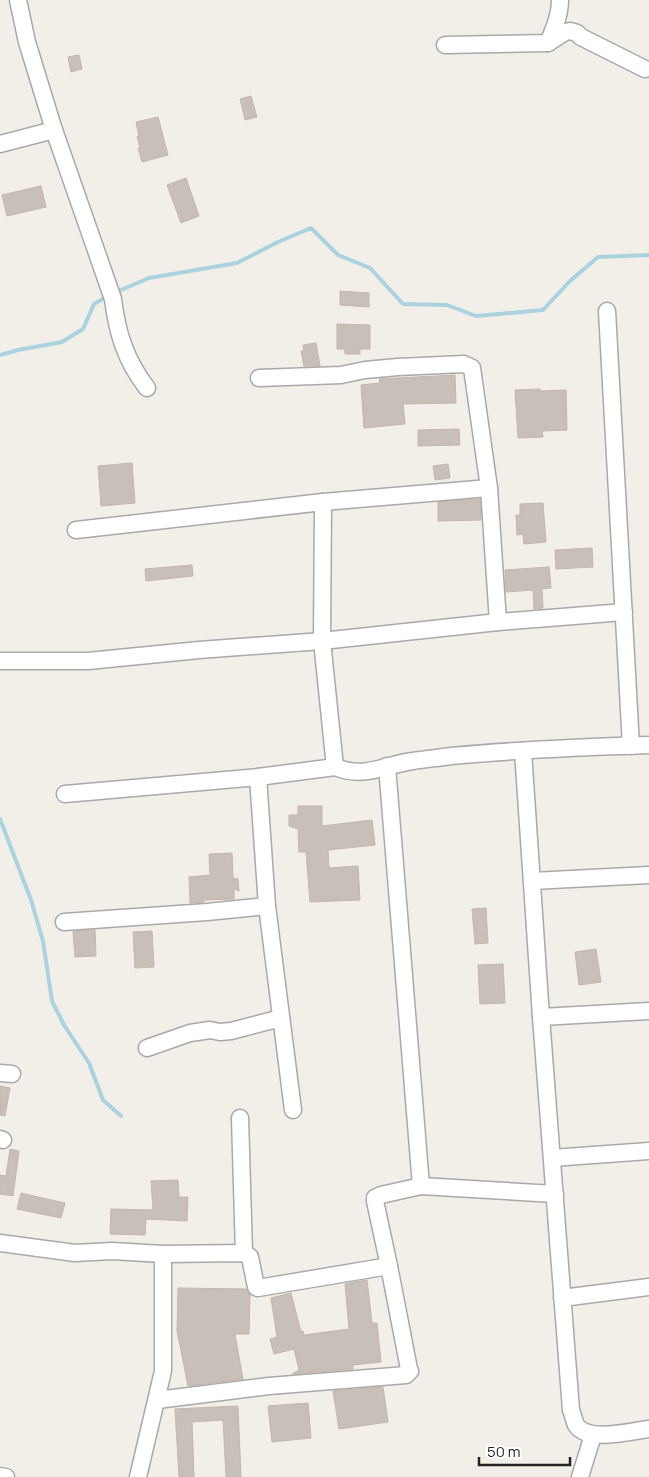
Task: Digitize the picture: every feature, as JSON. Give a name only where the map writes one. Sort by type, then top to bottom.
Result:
[{"type":"street","points":[[18,0],[27,42],[54,130],[113,299],[116,324],[126,354],[137,375],[147,388]]},
{"type":"street","points":[[548,43],[555,27],[560,9],[560,0]]},
{"type":"street","points":[[445,45],[548,43],[565,32],[570,31],[645,69]]},
{"type":"street","points":[[0,144],[54,130]]},
{"type":"street","points":[[607,311],[631,746]]},
{"type":"street","points":[[259,378],[341,375],[365,370],[398,367],[464,364],[472,368],[489,488],[498,622]]},
{"type":"street","points":[[76,530],[323,502],[489,488]]},
{"type":"street","points":[[323,502],[322,641],[335,767]]},
{"type":"street","points":[[0,661],[88,662],[199,650],[322,641],[498,622],[624,612]]},
{"type":"street","points":[[66,794],[258,777],[335,767],[358,773],[423,759],[523,751],[649,745]]},
{"type":"street","points":[[523,751],[571,1410],[576,1425],[585,1433],[600,1436],[649,1429]]},
{"type":"street","points":[[387,766],[421,1186]]},
{"type":"street","points":[[258,777],[268,906],[293,1110]]},
{"type":"street","points":[[532,881],[649,875]]},
{"type":"street","points":[[64,922],[268,906]]},
{"type":"street","points":[[541,1017],[649,1011]]},
{"type":"street","points":[[147,1048],[190,1033],[210,1030],[220,1032],[231,1031],[281,1018]]},
{"type":"street","points":[[240,1118],[244,1253]]},
{"type":"street","points":[[552,1158],[649,1150]]},
{"type":"street","points":[[157,1400],[269,1386],[406,1375],[410,1369],[375,1198],[380,1195],[421,1186],[554,1194]]},
{"type":"street","points":[[1,1248],[75,1253],[112,1251],[163,1254],[244,1253],[250,1257],[256,1287],[258,1288],[389,1266]]},
{"type":"street","points":[[138,1477],[163,1371],[163,1254]]},
{"type":"street","points":[[562,1298],[649,1287]]},
{"type":"street","points":[[580,1477],[594,1434]]},
{"type":"street","points":[[0,1476],[6,1477]]},
{"type":"building","points":[[79,55],[82,69],[71,72],[68,57]]},
{"type":"building","points":[[251,96],[257,117],[245,120],[240,99]]},
{"type":"building","points":[[158,117],[168,155],[142,162],[138,148],[140,148],[136,122]]},
{"type":"building","points":[[186,178],[199,216],[181,223],[167,185]]},
{"type":"building","points":[[41,186],[46,207],[7,216],[2,195]]},
{"type":"building","points":[[340,291],[369,293],[369,307],[340,305]]},
{"type":"building","points":[[337,324],[370,325],[370,349],[360,349],[360,354],[345,354],[345,349],[337,349]]},
{"type":"building","points":[[316,343],[320,366],[304,366],[301,351],[304,351],[303,345]]},
{"type":"building","points":[[455,375],[456,403],[403,404],[405,424],[364,428],[361,385],[380,383],[379,379]]},
{"type":"building","points":[[540,389],[540,391],[566,390],[567,430],[542,431],[543,437],[518,438],[515,390]]},
{"type":"building","points":[[459,429],[460,445],[418,446],[418,430]]},
{"type":"building","points":[[132,463],[135,503],[101,506],[98,466]]},
{"type":"building","points":[[448,464],[450,478],[435,480],[433,466]]},
{"type":"building","points":[[480,499],[481,520],[438,521],[438,502]]},
{"type":"building","points":[[543,503],[546,542],[524,544],[523,534],[517,535],[516,515],[520,515],[520,504]]},
{"type":"building","points":[[592,548],[593,567],[556,569],[555,550]]},
{"type":"building","points":[[192,565],[193,576],[146,581],[145,569]]},
{"type":"building","points":[[549,567],[551,588],[542,589],[543,608],[534,609],[533,590],[506,592],[505,570]]},
{"type":"building","points":[[298,806],[322,806],[322,826],[372,820],[375,845],[328,850],[329,868],[358,866],[360,900],[310,902],[306,852],[299,852],[298,829],[289,826],[289,815],[298,815]]},
{"type":"building","points":[[232,853],[233,878],[238,879],[239,891],[234,889],[234,899],[204,900],[204,902],[190,903],[189,877],[210,875],[209,854]]},
{"type":"building","points":[[486,908],[488,943],[475,944],[472,909]]},
{"type":"building","points":[[95,930],[96,956],[75,957],[73,931]]},
{"type":"building","points":[[152,931],[154,967],[135,968],[133,932]]},
{"type":"building","points":[[596,949],[601,982],[579,985],[575,952]]},
{"type":"building","points":[[503,964],[505,1003],[480,1004],[478,965]]},
{"type":"building","points":[[0,1086],[10,1088],[5,1116],[0,1115]]},
{"type":"building","points":[[10,1149],[19,1151],[13,1196],[0,1194],[0,1175],[6,1176]]},
{"type":"building","points":[[178,1180],[179,1197],[188,1197],[187,1221],[146,1219],[145,1235],[110,1234],[111,1209],[153,1210],[151,1181]]},
{"type":"building","points":[[21,1193],[65,1203],[61,1218],[17,1209]]},
{"type":"building","points":[[367,1280],[372,1323],[377,1323],[381,1362],[353,1365],[353,1369],[292,1374],[299,1370],[294,1349],[274,1354],[270,1339],[277,1337],[271,1298],[291,1293],[301,1332],[303,1331],[304,1335],[349,1329],[345,1284]]},
{"type":"building","points":[[178,1288],[246,1289],[250,1295],[249,1334],[235,1334],[243,1379],[188,1386],[177,1331]]},
{"type":"building","points":[[383,1387],[388,1422],[339,1429],[333,1391]]},
{"type":"building","points":[[308,1403],[311,1438],[272,1442],[268,1406]]},
{"type":"building","points":[[238,1406],[241,1477],[226,1477],[223,1420],[192,1422],[194,1477],[179,1477],[175,1409]]},
{"type":"waterway","points":[[114,293],[149,278],[237,263],[311,228],[338,255],[370,268],[403,304],[447,305],[476,316],[543,310],[570,281],[598,257],[649,255]]},
{"type":"waterway","points":[[0,355],[62,342],[83,329],[94,304],[108,296]]},
{"type":"waterway","points":[[0,819],[31,900],[43,941],[52,1001],[64,1025],[89,1063],[103,1100],[121,1116]]}]
